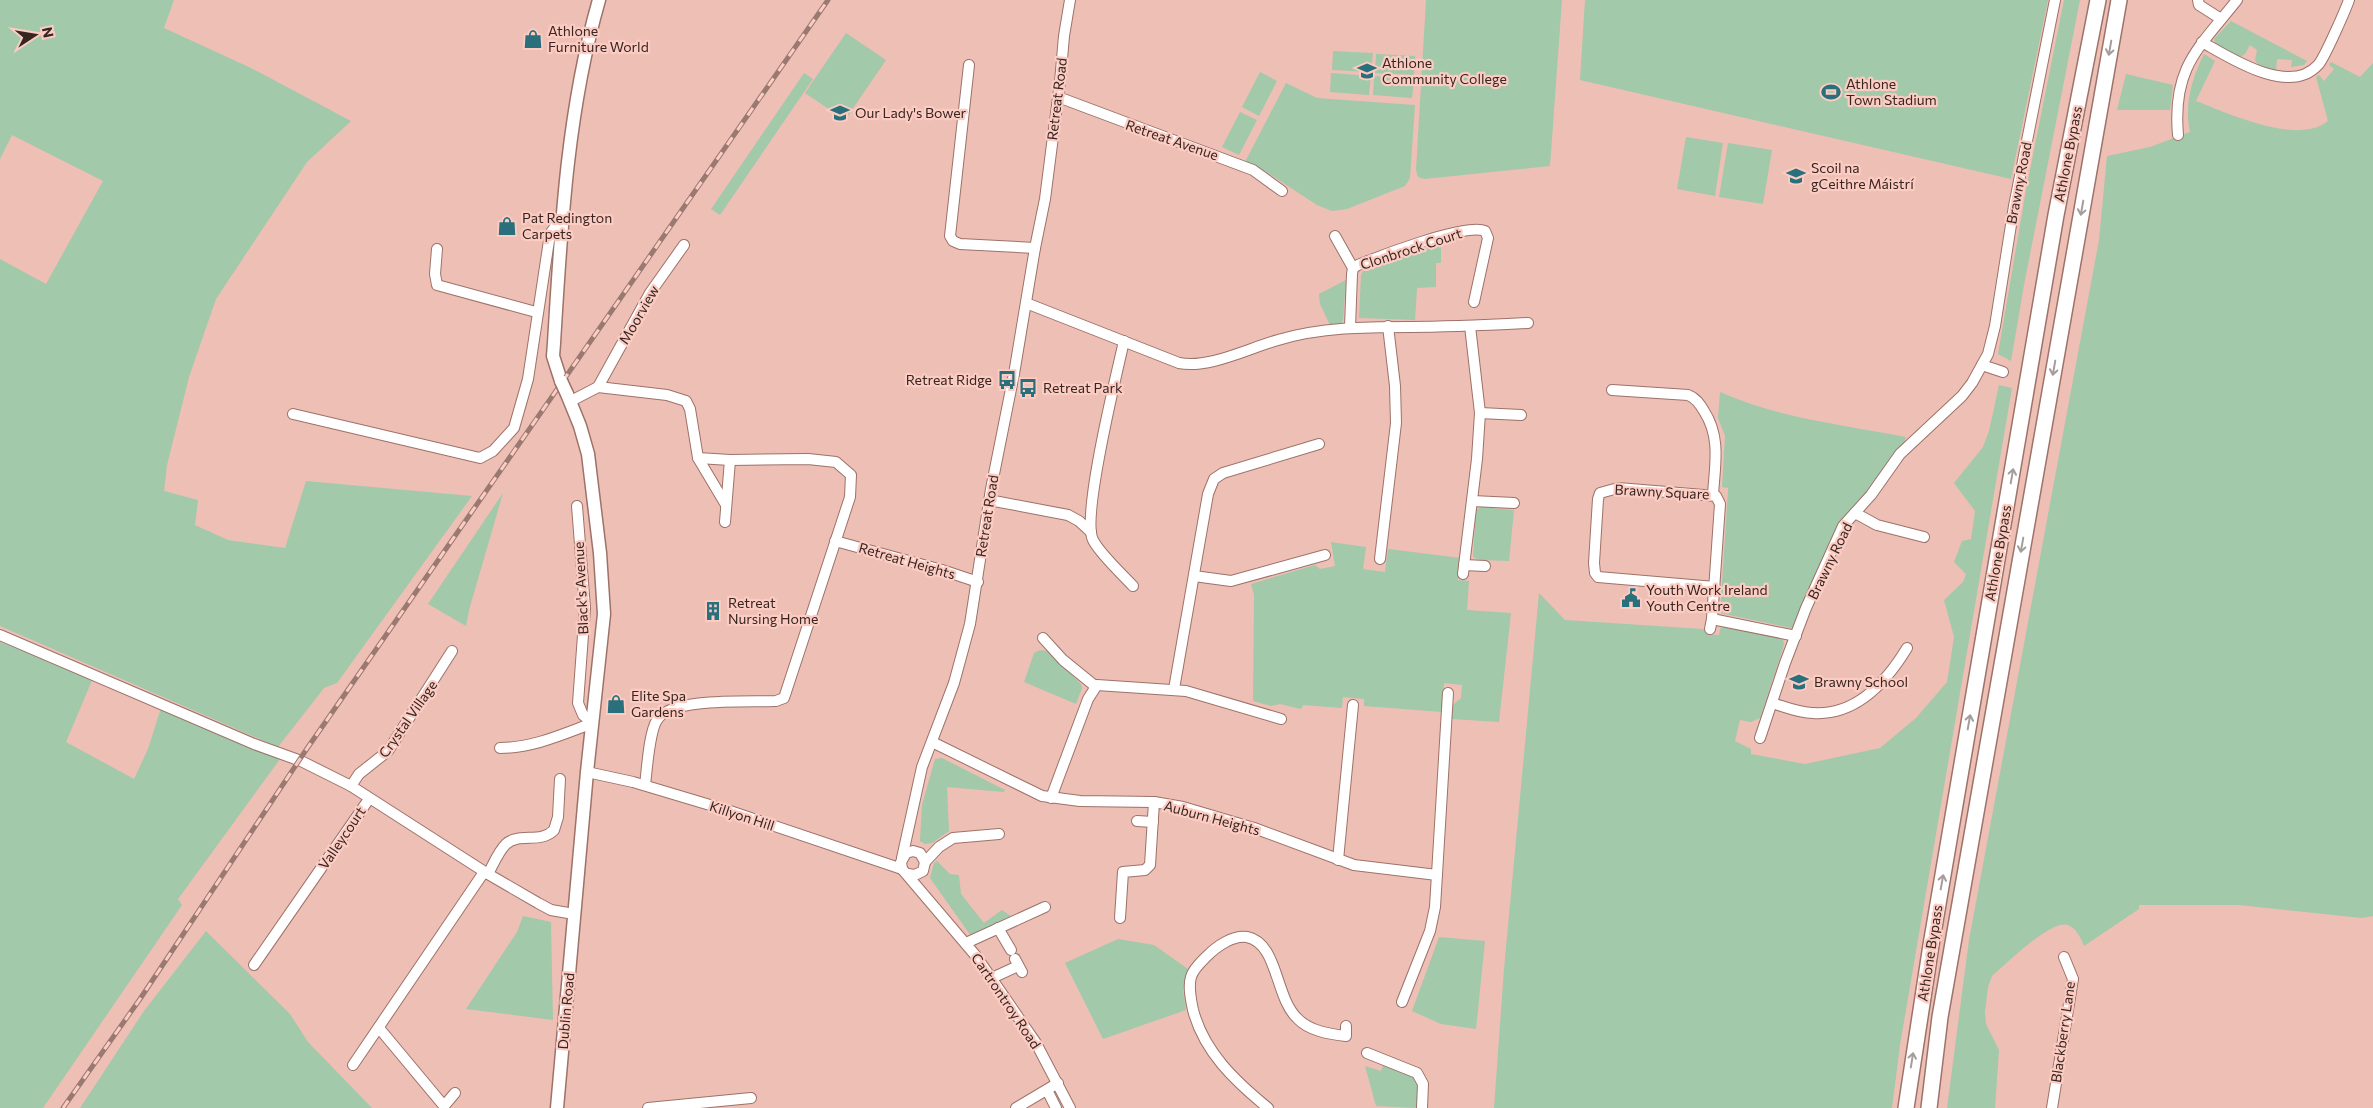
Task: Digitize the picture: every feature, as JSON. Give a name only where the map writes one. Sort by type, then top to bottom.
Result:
[{"type":"highway","name":"Athlone Bypass","points":[[1906,1108],[1931,945],[2056,215],[2098,0]]},
{"type":"highway","name":"Athlone Bypass","points":[[1929,1108],[1940,1017],[2119,0]]},
{"type":"highway","points":[[1935,1108],[1940,1017]]},
{"type":"main road","name":"Dublin Road","points":[[557,1108],[587,772],[604,630],[603,589],[588,454],[580,426],[561,381],[553,356],[569,146],[578,84],[599,0]]},
{"type":"street","name":"Retreat Road","points":[[902,866],[917,784],[961,664],[978,582],[989,500],[1035,248],[1049,200],[1064,36],[1070,0]]},
{"type":"street","name":"Brawny Road","points":[[1760,738],[1796,636],[1846,522],[1871,495],[1895,459],[1962,396],[1982,365],[1993,336],[2014,206],[2055,0]]},
{"type":"street","points":[[2198,0],[2199,5],[2221,19]]},
{"type":"street","points":[[2178,135],[2177,106],[2183,78],[2190,58],[2237,0]]},
{"type":"street","points":[[2202,42],[2234,61],[2254,70],[2276,75],[2300,75],[2319,65],[2350,0]]},
{"type":"street","points":[[969,65],[950,236],[953,242],[960,244],[1035,248]]},
{"type":"street","name":"Retreat Avenue","points":[[1058,97],[1253,170],[1282,191]]},
{"type":"street","points":[[293,414],[480,458],[494,451],[514,428],[528,379],[536,312],[550,234],[563,216]]},
{"type":"street","name":"Clonbrock Court","points":[[1353,268],[1409,246],[1466,230],[1483,230],[1488,238],[1474,302]]},
{"type":"street","name":"Clonbrock Court","points":[[1335,236],[1353,268],[1350,327]]},
{"type":"street","name":"Moorview","points":[[598,387],[650,293],[684,245]]},
{"type":"street","points":[[438,249],[435,274],[437,285],[536,312]]},
{"type":"street","points":[[1026,303],[1179,363],[1189,364],[1232,355],[1280,339],[1350,327],[1470,326],[1528,323]]},
{"type":"street","points":[[1380,559],[1396,423],[1395,386],[1388,326]]},
{"type":"street","points":[[1470,326],[1480,413],[1464,570],[1485,566]]},
{"type":"street","points":[[1124,341],[1100,450],[1091,511],[1091,532],[1093,539],[1133,586]]},
{"type":"street","points":[[1982,365],[2003,372]]},
{"type":"street","points":[[569,397],[598,387],[667,395],[686,401],[690,409],[698,458],[726,505]]},
{"type":"street","points":[[1612,390],[1688,395],[1696,399],[1710,420],[1716,437],[1713,494]]},
{"type":"street","points":[[1480,413],[1521,415]]},
{"type":"street","points":[[1174,689],[1208,494],[1214,479],[1223,473],[1319,444]]},
{"type":"street","points":[[645,786],[656,720],[666,710],[694,704],[776,701],[784,698],[851,490],[851,475],[836,462],[808,459],[730,460],[698,458]]},
{"type":"street","points":[[725,522],[730,460]]},
{"type":"street","name":"Brawny Square","points":[[1710,630],[1715,587],[1720,504],[1716,496],[1713,494],[1618,488],[1602,491],[1598,499],[1594,573],[1602,579],[1715,587]]},
{"type":"street","points":[[989,500],[1068,516],[1080,521],[1091,532]]},
{"type":"street","points":[[1472,501],[1514,503]]},
{"type":"street","name":"Black's Avenue","points":[[577,506],[585,608],[578,703],[583,715],[593,723]]},
{"type":"street","points":[[1855,513],[1877,525],[1924,537]]},
{"type":"street","name":"Retreat Heights","points":[[835,541],[933,567],[978,582]]},
{"type":"street","points":[[1194,576],[1231,581],[1325,555]]},
{"type":"street","points":[[1712,619],[1796,636]]},
{"type":"street","points":[[0,635],[254,744],[301,762],[351,786],[369,799]]},
{"type":"street","points":[[1043,638],[1063,660],[1095,686]]},
{"type":"street","points":[[1772,703],[1816,714],[1849,706],[1884,682],[1907,648]]},
{"type":"street","name":"Crystal Village","points":[[351,786],[359,774],[388,751],[452,651]]},
{"type":"street","points":[[1051,798],[1088,699],[1095,686],[1102,684],[1174,689],[1281,719]]},
{"type":"street","points":[[1402,1002],[1433,920],[1448,693]]},
{"type":"street","points":[[1338,860],[1353,704]]},
{"type":"street","points":[[500,748],[535,743],[593,723]]},
{"type":"street","name":"Auburn Heights","points":[[932,742],[1033,792],[1051,798],[1080,801],[1154,802],[1183,807],[1223,818],[1360,867],[1437,874]]},
{"type":"street","name":"Killyon Hill","points":[[587,772],[645,786],[902,866]]},
{"type":"street","points":[[353,1066],[507,843],[518,839],[541,838],[554,830],[558,817],[560,779]]},
{"type":"street","name":"Valleycourt","points":[[254,965],[369,799],[486,873],[546,908],[574,914]]},
{"type":"street","points":[[1120,918],[1121,876],[1123,872],[1144,870],[1150,865],[1154,802]]},
{"type":"street","points":[[1137,821],[1153,822]]},
{"type":"street","name":"Retreat Road","points":[[909,827],[919,855]]},
{"type":"street","points":[[919,855],[924,867],[920,873],[915,875],[902,866],[919,855],[957,837],[999,834]]},
{"type":"street","name":"Cartrontroy Road","points":[[902,866],[966,943],[992,978],[1036,1042],[1070,1108]]},
{"type":"street","name":"Cartrontroy Road","points":[[920,873],[932,902]]},
{"type":"street","points":[[966,943],[1045,907]]},
{"type":"street","points":[[992,978],[1017,962],[998,928]]},
{"type":"street","points":[[1268,1108],[1227,1071],[1199,1031],[1191,1002],[1190,983],[1192,975],[1208,955],[1227,941],[1243,937],[1254,940],[1268,952],[1284,1001],[1297,1019],[1311,1028],[1330,1034],[1346,1036],[1346,1026]]},
{"type":"street","name":"Blackberry Lane","points":[[2052,1108],[2073,979],[2064,956]]},
{"type":"street","points":[[378,1028],[444,1106],[455,1093]]},
{"type":"street","points":[[1366,1053],[1417,1073],[1423,1084],[1422,1108]]},
{"type":"street","points":[[1016,1108],[1058,1083]]},
{"type":"street","points":[[1047,1090],[1056,1108]]},
{"type":"street","points":[[648,1108],[751,1098]]},
{"type":"green space","points":[[0,0],[174,0],[164,28],[251,68],[351,121],[307,162],[216,299],[189,377],[167,465],[164,491],[198,500],[195,525],[228,540],[285,548],[306,481],[472,496],[337,683],[324,688],[278,747],[0,626],[0,259],[46,284],[103,181],[12,135],[0,159]]},
{"type":"green space","points":[[1426,0],[1562,0],[1550,166],[1424,179],[1418,177],[1416,170]]},
{"type":"green space","name":"Athlone Town Stadium","points":[[1585,0],[2048,0],[2011,179],[1580,80]]},
{"type":"green space","points":[[2064,0],[2080,0],[2011,361],[1998,354],[2026,190]]},
{"type":"green space","points":[[2231,21],[2307,61],[2304,65],[2291,67],[2292,60],[2277,59],[2276,70],[2259,66],[2255,60],[2257,50],[2250,45],[2245,54],[2238,58],[2216,45],[2214,39]]},
{"type":"green space","points":[[846,33],[886,60],[845,120],[805,93]]},
{"type":"green space","points":[[1333,51],[1373,53],[1371,72],[1332,70]]},
{"type":"green space","points":[[1376,54],[1415,56],[1414,75],[1375,73]]},
{"type":"green space","points":[[2204,54],[2215,61],[2196,101],[2262,125],[2299,130],[2315,128],[2328,121],[2316,77],[2319,75],[2324,81],[2334,69],[2329,65],[2331,62],[2360,77],[2373,63],[2373,916],[2362,918],[2239,905],[2139,905],[2139,909],[2084,946],[2078,934],[2071,926],[2060,925],[2051,929],[2040,935],[1992,976],[1988,987],[1985,1012],[1986,1024],[1999,1050],[1995,1108],[1947,1108],[1969,940],[2099,240],[2107,156],[2150,147],[2190,132],[2188,112],[2190,92]]},
{"type":"green space","points":[[1260,72],[1277,81],[1259,116],[1242,107]]},
{"type":"green space","points":[[804,73],[813,79],[720,215],[711,209]]},
{"type":"green space","points":[[1331,73],[1371,76],[1369,95],[1330,92]]},
{"type":"green space","points":[[2126,74],[2173,85],[2170,110],[2117,110]]},
{"type":"green space","points":[[1374,76],[1414,79],[1412,98],[1373,95]]},
{"type":"green space","points":[[1286,83],[1317,98],[1415,105],[1410,178],[1405,186],[1347,209],[1332,211],[1317,205],[1265,171],[1245,162]]},
{"type":"green space","points":[[1240,112],[1257,120],[1239,155],[1222,147]]},
{"type":"green space","points":[[1686,137],[1723,143],[1715,196],[1677,189]]},
{"type":"green space","points":[[1728,143],[1772,150],[1763,204],[1719,197]]},
{"type":"green space","points":[[1441,242],[1441,263],[1436,263],[1436,287],[1417,288],[1415,320],[1359,318],[1361,275],[1363,271]]},
{"type":"green space","points":[[1346,280],[1343,320],[1341,324],[1330,325],[1320,304],[1319,294]]},
{"type":"green space","points":[[1999,385],[2012,388],[1900,1045],[1892,1108],[1494,1108],[1504,969],[1539,593],[1565,620],[1703,629],[1706,630],[1707,634],[1719,635],[1720,629],[1723,627],[1783,639],[1784,645],[1760,718],[1751,722],[1740,720],[1735,741],[1751,749],[1751,754],[1805,764],[1880,748],[1916,718],[1947,682],[1954,637],[1944,600],[1963,582],[1966,574],[1954,562],[1962,541],[1971,539],[1975,511],[1954,483],[1983,447],[1989,431]]},
{"type":"green space","points":[[1720,392],[1742,401],[1788,414],[1906,437],[1904,443],[1868,492],[1843,518],[1795,626],[1791,628],[1720,613],[1728,488],[1722,487],[1725,436],[1718,418]]},
{"type":"green space","points":[[503,493],[469,610],[466,626],[428,604]]},
{"type":"green space","points":[[1481,507],[1514,510],[1509,561],[1480,560],[1473,557],[1476,510]]},
{"type":"green space","points":[[1331,542],[1366,547],[1363,569],[1385,572],[1388,549],[1461,558],[1458,580],[1469,581],[1467,610],[1511,613],[1499,722],[1452,719],[1453,705],[1461,698],[1462,685],[1444,683],[1442,712],[1364,706],[1364,699],[1343,697],[1342,708],[1303,705],[1301,709],[1280,704],[1271,706],[1253,701],[1254,595],[1251,584],[1315,565],[1320,569],[1335,566]]},
{"type":"green space","points":[[0,642],[93,678],[66,742],[134,779],[148,749],[161,708],[280,759],[178,899],[182,905],[43,1108],[0,1108]]},
{"type":"green space","points":[[1040,650],[1047,651],[1081,684],[1082,688],[1076,704],[1024,682],[1034,653]]},
{"type":"green space","points":[[942,758],[1005,790],[1004,792],[947,787],[949,831],[932,843],[925,844],[920,841],[922,805],[935,759]]},
{"type":"green space","points":[[937,861],[950,874],[959,875],[961,894],[984,923],[1002,910],[1011,916],[971,936],[930,878],[934,863]]},
{"type":"green space","points":[[523,916],[551,922],[553,1020],[466,1009],[517,932]]},
{"type":"green space","points":[[206,931],[290,1014],[308,1042],[372,1108],[80,1108],[144,1011]]},
{"type":"green space","points":[[1439,937],[1485,941],[1476,1029],[1441,1024],[1412,1011]]},
{"type":"green space","points":[[1118,939],[1154,945],[1188,969],[1183,990],[1186,1010],[1103,1039],[1065,963]]},
{"type":"green space","points":[[1384,1063],[1413,1076],[1419,1084],[1418,1108],[1376,1106],[1365,1066],[1381,1071]]},
{"type":"railway","points":[[63,1108],[140,999],[306,750],[828,0]]},
{"type":"place","name":"Athlone Furniture World","points":[[533,39]]},
{"type":"place","name":"Athlone Community College","points":[[1367,71]]},
{"type":"place","name":"Athlone Town Stadium","points":[[1831,92]]},
{"type":"place","name":"Our Lady's Bower","points":[[840,113]]},
{"type":"place","name":"Scoil na gCeithre Máistrí","points":[[1796,176]]},
{"type":"place","name":"Pat Redington Carpets","points":[[507,226]]},
{"type":"place","name":"Retreat Ridge","points":[[1007,380]]},
{"type":"place","name":"Retreat Park","points":[[1028,388]]},
{"type":"place","name":"Youth Work Ireland Youth Centre","points":[[1631,598]]},
{"type":"place","name":"Retreat Nursing Home","points":[[713,611]]},
{"type":"place","name":"Brawny School","points":[[1799,682]]},
{"type":"place","name":"Elite Spa Gardens","points":[[616,704]]}]
